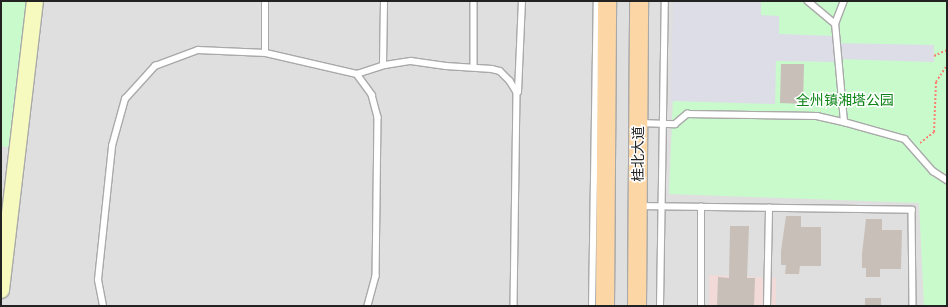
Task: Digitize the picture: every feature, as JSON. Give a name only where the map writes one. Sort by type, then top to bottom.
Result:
[{"type":"main road","points":[[1,290],[35,1]]},
{"type":"main road","points":[[605,306],[607,1]]},
{"type":"main road","name":"桂北大道","points":[[636,306],[639,1]]},
{"type":"lane","points":[[266,1],[266,53]]},
{"type":"lane","points":[[383,66],[384,1]]},
{"type":"lane","points":[[474,1],[474,67]]},
{"type":"lane","points":[[514,306],[518,92],[522,1]]},
{"type":"lane","points":[[592,306],[597,1]]},
{"type":"lane","points":[[660,306],[662,124],[666,1]]},
{"type":"lane","points":[[808,1],[835,24]]},
{"type":"lane","points":[[844,1],[835,24],[844,122]]},
{"type":"lane","points":[[103,306],[98,280],[111,162],[118,122],[125,99],[154,66],[198,50],[266,53],[357,74],[383,66],[411,61],[446,66],[474,67],[500,72],[510,80],[518,92]]},
{"type":"lane","points":[[357,74],[374,100],[378,117],[376,276],[368,306]]},
{"type":"lane","points":[[638,123],[675,124],[687,114],[817,116],[844,122],[905,140],[914,147],[928,166],[947,180]]},
{"type":"lane","points":[[637,206],[912,210],[913,306]]},
{"type":"lane","points":[[701,207],[701,306]]},
{"type":"lane","points":[[767,306],[769,208]]},
{"type":"path","points":[[934,56],[947,50]]},
{"type":"path","points":[[914,147],[929,139],[934,132],[936,82],[947,65]]},
{"type":"shaded area","points":[[14,1],[947,1],[947,306],[1,306],[1,112]]},
{"type":"shaded area","points":[[673,1],[761,1],[761,15],[779,16],[779,34],[834,36],[834,43],[934,45],[934,62],[836,59],[835,62],[776,61],[775,104],[671,101]]},
{"type":"shaded area","points":[[709,275],[776,278],[776,306],[709,306]]},
{"type":"green space","points":[[1,1],[35,1],[18,149],[1,146]]},
{"type":"green space","name":"全州镇湘塔公园","points":[[677,1],[947,1],[947,306],[924,306],[919,203],[669,194]]},
{"type":"building","points":[[781,64],[804,64],[803,104],[780,103]]},
{"type":"building","points":[[786,216],[801,216],[801,227],[821,227],[821,266],[800,266],[799,274],[785,274],[786,265],[781,265],[781,251]]},
{"type":"building","points":[[866,219],[882,219],[882,230],[902,230],[901,269],[880,269],[880,277],[866,277],[866,268],[862,268],[862,254]]},
{"type":"building","points":[[730,226],[749,226],[747,278],[755,278],[754,306],[717,306],[718,277],[729,278]]},
{"type":"building","points":[[865,298],[881,298],[881,306],[865,306]]}]
